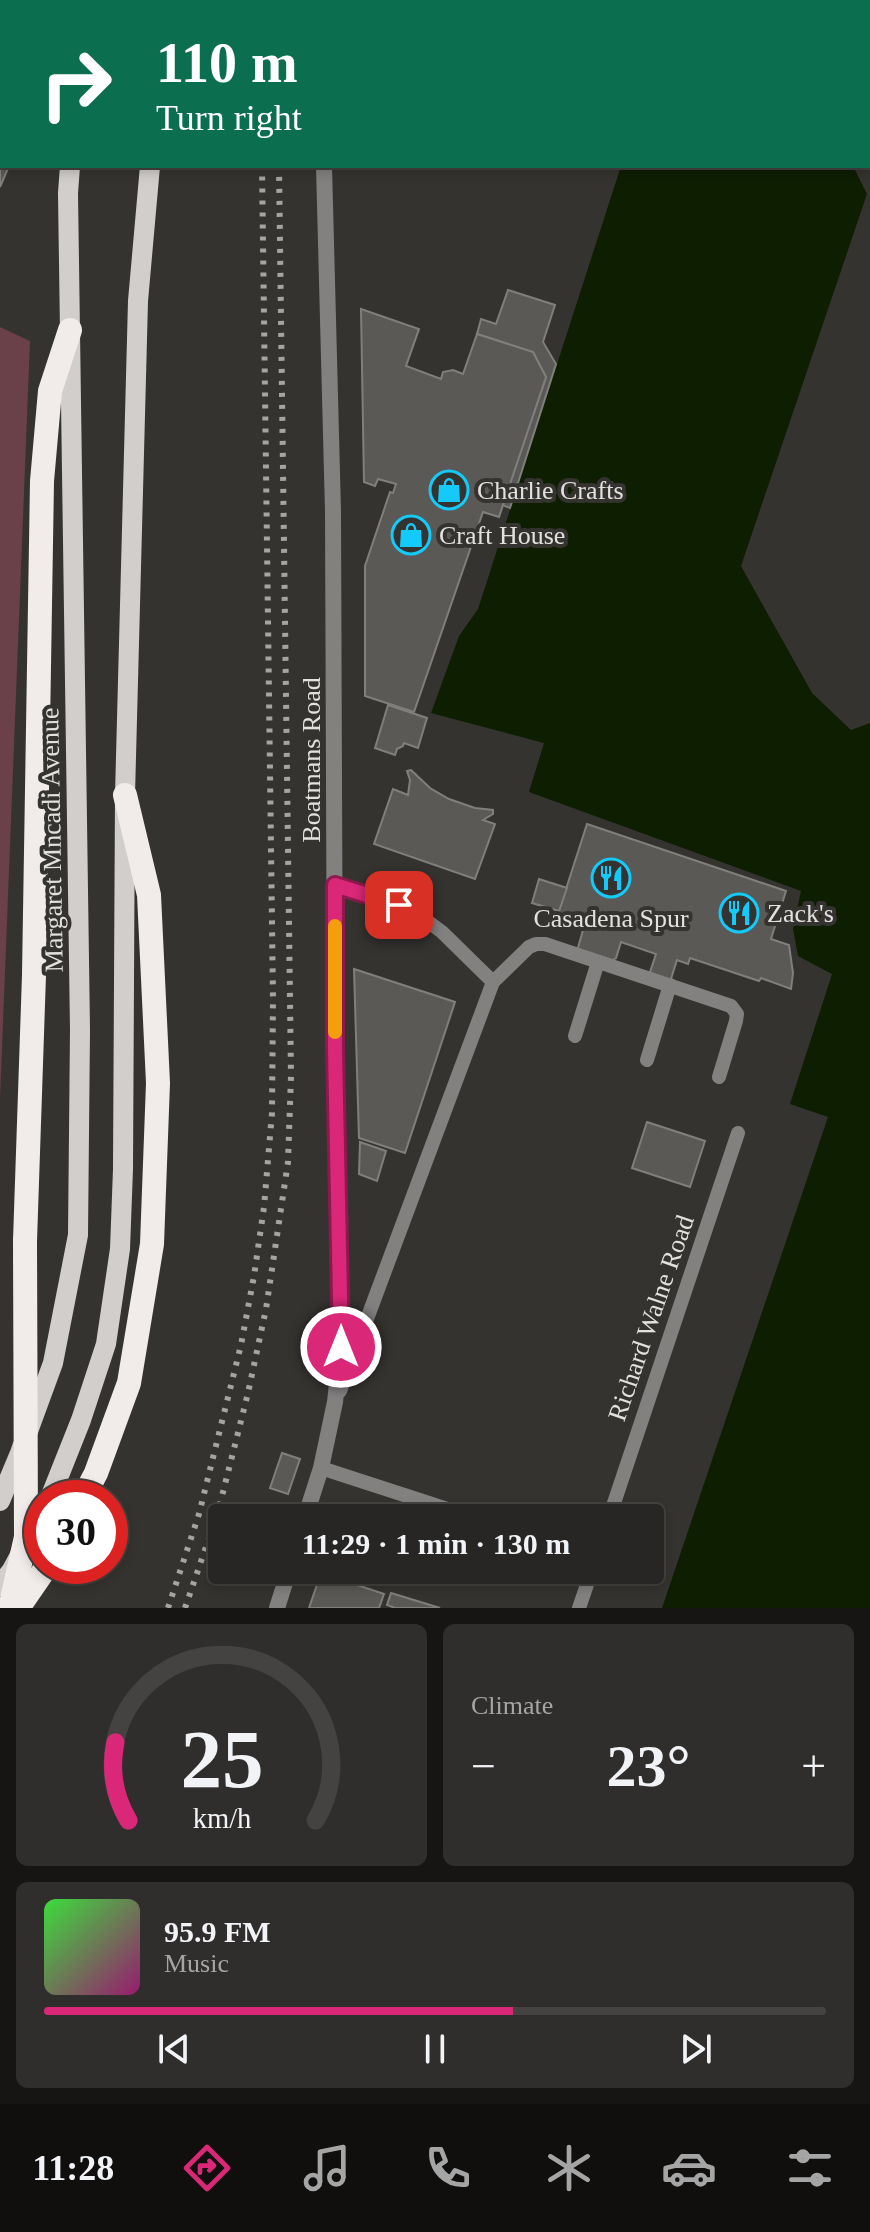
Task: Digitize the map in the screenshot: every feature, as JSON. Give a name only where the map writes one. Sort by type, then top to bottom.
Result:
[{"type":"highway","points":[[10,1608],[26,1537],[25,1241],[34,975],[42,481],[50,391],[70,330]]},
{"type":"highway","points":[[92,1480],[129,1383],[152,1244],[158,1083],[149,895],[125,795]]},
{"type":"highway","points":[[18,1608],[35,1584]]},
{"type":"main road","name":"Margaret Mncadi Avenue","points":[[0,1501],[53,1363],[78,1235],[80,1030],[70,168]]},
{"type":"main road","points":[[57,1480],[106,1344],[120,1249],[125,795],[138,301],[150,168]]},
{"type":"main road","points":[[0,1586],[24,1548]]},
{"type":"street","points":[[64,168],[68,193]]},
{"type":"street","name":"Boatmans Road","points":[[324,168],[333,511],[335,1050],[341,1303],[341,1347],[335,1402]]},
{"type":"street","points":[[309,1504],[321,1468],[335,1402]]},
{"type":"street","points":[[277,1608],[285,1584]]},
{"type":"lane","points":[[335,885],[415,912],[442,932],[493,982]]},
{"type":"lane","points":[[335,1402],[493,982],[529,947],[545,944],[731,1006],[735,1009],[736,1021],[719,1077]]},
{"type":"lane","points":[[575,1036],[598,962]]},
{"type":"lane","points":[[647,1060],[670,985]]},
{"type":"lane","name":"Richard Walne Road","points":[[614,1504],[738,1133]]},
{"type":"lane","points":[[321,1468],[432,1504]]},
{"type":"lane","points":[[579,1608],[587,1584]]},
{"type":"shaded area","points":[[620,168],[854,168],[867,194],[741,566],[812,693],[851,730],[870,723],[870,1608],[662,1608],[828,1117],[790,1104],[832,974],[798,956],[793,929],[801,891],[529,792],[544,743],[431,713],[459,636],[478,609]]},
{"type":"shaded area","points":[[0,327],[30,341],[0,1098]]},
{"type":"building","points":[[0,168],[8,168],[0,187]]},
{"type":"building","points":[[508,290],[555,305],[543,342],[556,364],[510,508],[502,505],[546,377],[533,352],[477,334],[481,319],[496,324]]},
{"type":"building","points":[[361,309],[419,329],[406,366],[441,379],[443,372],[453,370],[463,374],[477,334],[533,352],[546,377],[499,517],[483,512],[414,712],[365,696],[365,566],[390,492],[393,493],[396,484],[378,479],[375,486],[364,482]]},
{"type":"building","points":[[388,705],[427,718],[418,748],[404,743],[395,755],[375,748]]},
{"type":"building","points":[[411,770],[430,788],[449,799],[475,808],[493,810],[493,814],[483,820],[495,824],[475,879],[374,844],[393,789],[408,795],[410,780],[407,771]]},
{"type":"building","points":[[587,824],[786,891],[771,939],[789,945],[793,973],[791,989],[690,958],[688,964],[677,960],[670,982],[649,975],[656,954],[621,942],[616,958],[609,962],[577,951],[583,930],[556,920]]},
{"type":"building","points":[[539,879],[567,888],[559,911],[532,903]]},
{"type":"building","points":[[354,969],[455,1002],[405,1153],[359,1138]]},
{"type":"building","points":[[647,1122],[705,1141],[690,1187],[632,1168]]},
{"type":"building","points":[[360,1142],[386,1151],[377,1181],[359,1174]]},
{"type":"building","points":[[282,1453],[300,1459],[288,1494],[270,1488]]},
{"type":"building","points":[[317,1584],[354,1584],[384,1594],[379,1608],[309,1608]]},
{"type":"building","points":[[391,1593],[440,1608],[395,1608],[387,1605]]},
{"type":"railway","points":[[168,1608],[199,1514],[241,1345],[264,1207],[272,1113],[262,168]]},
{"type":"railway","points":[[185,1608],[218,1512],[248,1393],[266,1309],[288,1162],[291,1076],[279,168]]},
{"type":"slow traffic","points":[[335,926],[335,1032]]},
{"type":"place","name":"Charlie Crafts","points":[[449,490]]},
{"type":"place","name":"Craft House","points":[[411,535]]},
{"type":"place","name":"Casadena Spur","points":[[611,878]]},
{"type":"place","name":"Zack's","points":[[739,913]]},
{"type":"route","points":[[341,1347],[335,885],[399,905]]}]
